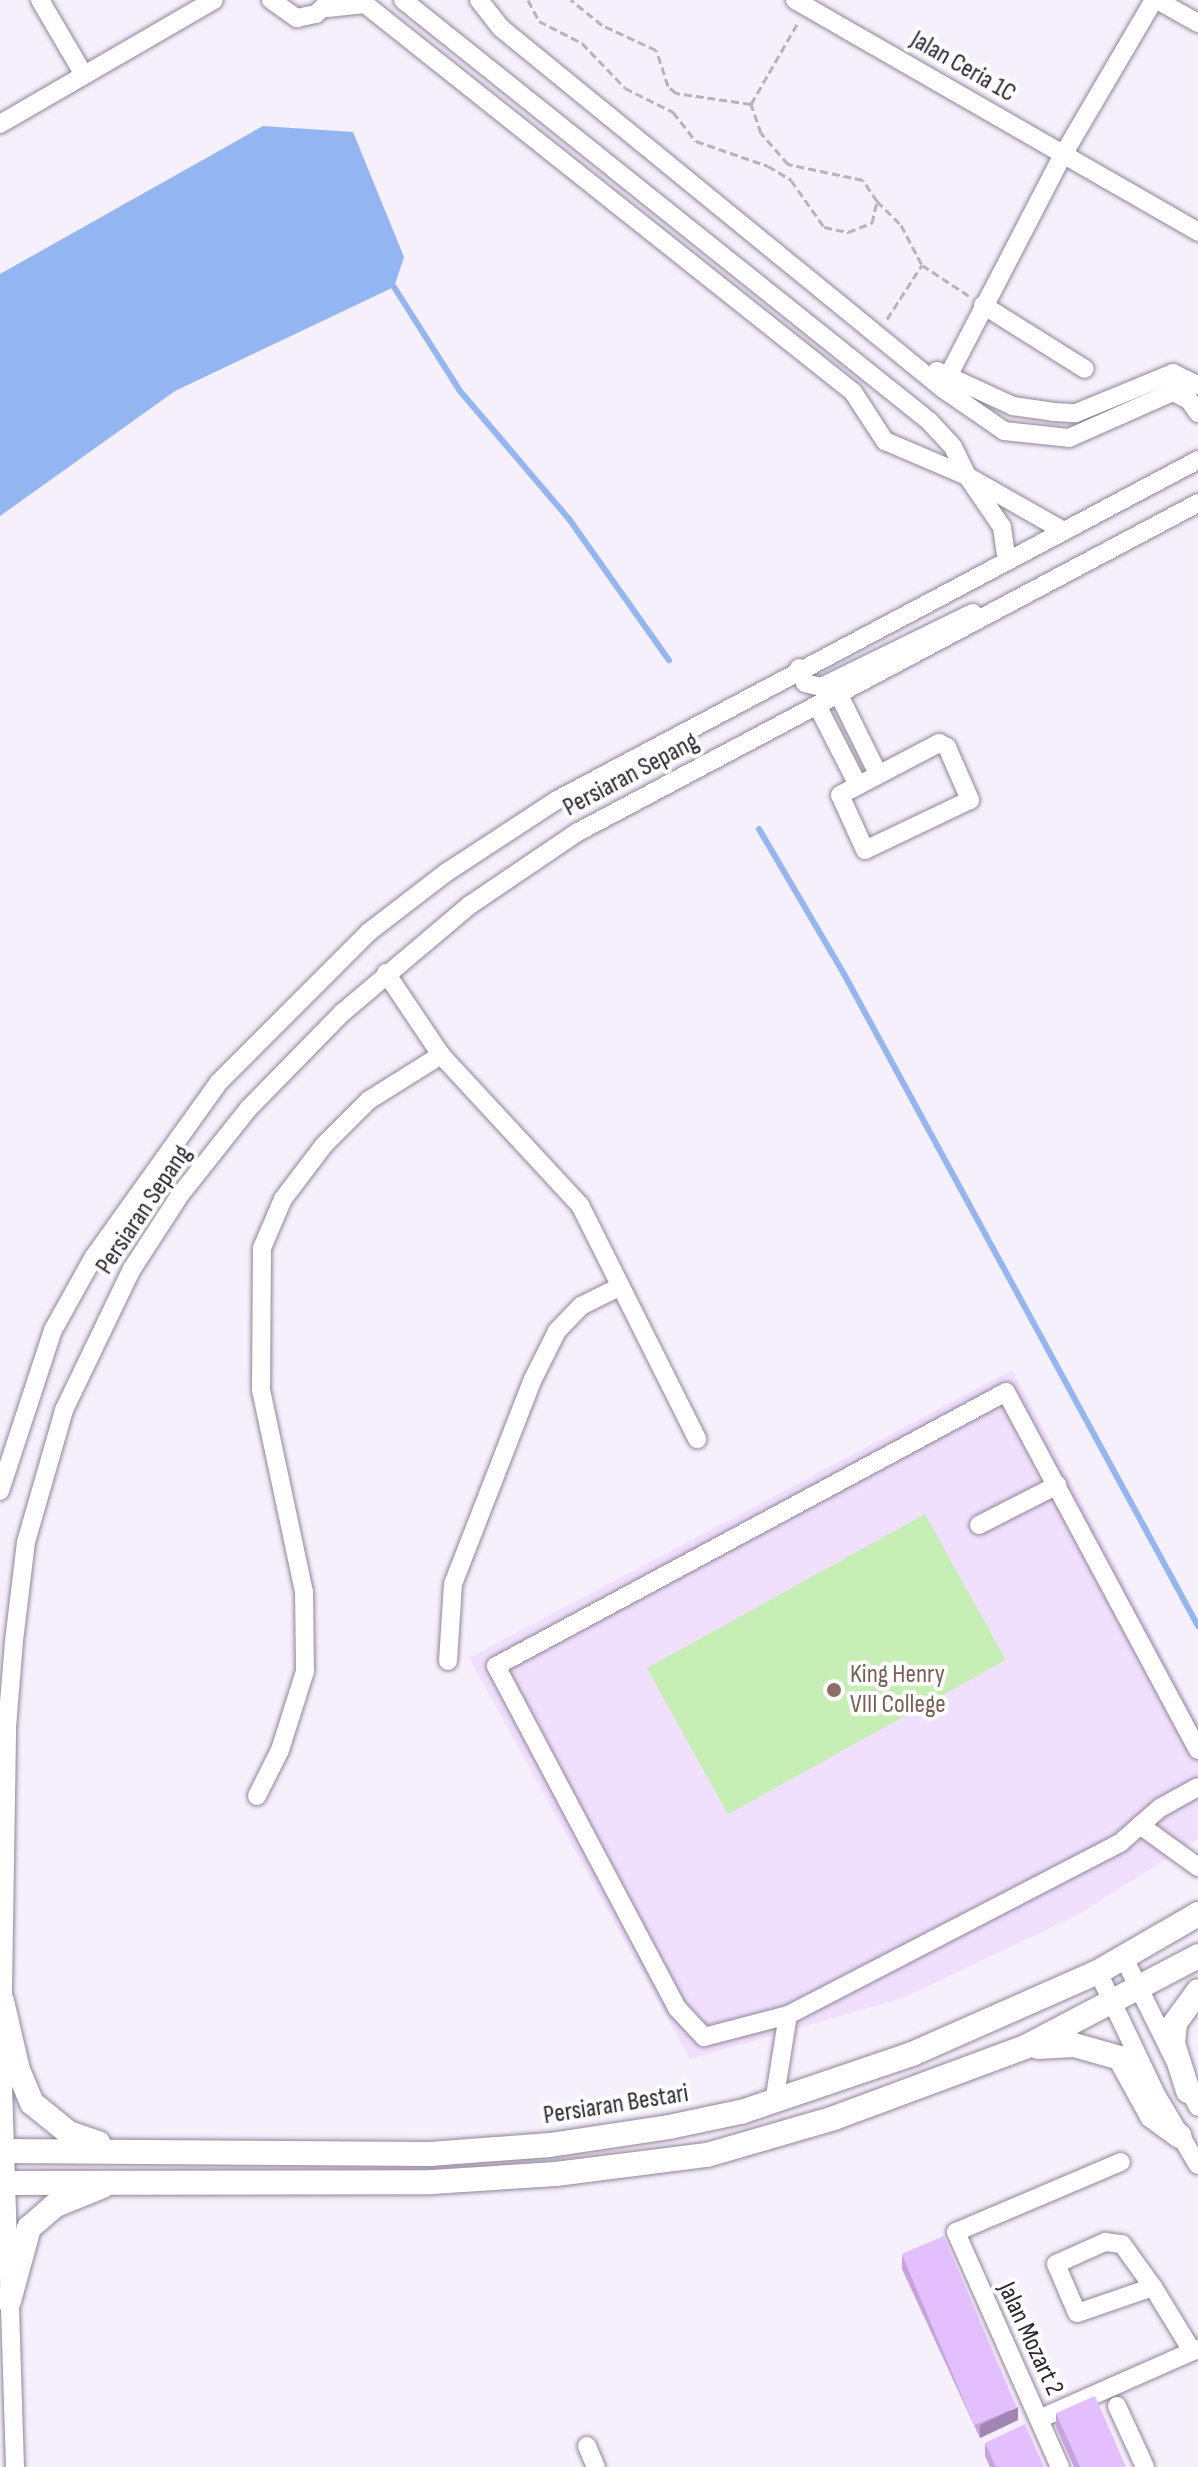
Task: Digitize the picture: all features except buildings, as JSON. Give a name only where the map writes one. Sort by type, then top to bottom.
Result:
[{"type":"main road","name":"Persiaran Bestari","points":[[2,2151],[116,2149],[430,2154],[550,2145],[669,2127],[774,2102],[912,2054],[1098,1972],[1198,1914]]},
{"type":"main road","points":[[2,2183],[120,2179],[432,2182],[556,2174],[707,2155],[834,2118],[1025,2047],[1114,2005],[1198,1956]]},
{"type":"main road","points":[[1193,2099],[1173,2043],[1175,2023],[1198,1991]]},
{"type":"main road","points":[[2,2001],[18,2070],[32,2103],[69,2133],[116,2149]]},
{"type":"main road","points":[[1025,2047],[1074,2045],[1120,2058],[1152,2116],[1180,2136]]},
{"type":"main road","points":[[9,2301],[29,2228],[54,2206],[120,2179]]},
{"type":"street","points":[[40,0],[84,75]]},
{"type":"street","points":[[0,124],[214,0]]},
{"type":"street","points":[[271,0],[297,18],[329,4],[365,4],[853,392],[885,441],[967,476],[1064,531]]},
{"type":"street","points":[[403,0],[929,421],[953,447],[967,476],[1002,527],[1007,561]]},
{"type":"street","points":[[479,0],[501,28],[916,364],[946,381],[1013,406],[1076,413],[1173,373],[1198,385]]},
{"type":"street","points":[[946,381],[1063,155],[1155,0],[1198,23]]},
{"type":"street","name":"Jalan Ceria 1C","points":[[801,3],[1198,232]]},
{"type":"street","points":[[983,305],[1085,369]]},
{"type":"street","points":[[946,381],[1004,431],[1027,436],[1083,434],[1157,395],[1173,392],[1189,400],[1198,413]]},
{"type":"street","name":"Persiaran Sepang","points":[[0,1491],[53,1330],[93,1258],[219,1082],[309,987],[447,872],[557,800],[799,668],[1198,459]]},
{"type":"street","name":"Persiaran Sepang","points":[[15,2467],[2,2183],[2,2001],[14,1641],[26,1542],[64,1410],[132,1269],[180,1195],[249,1108],[386,973],[470,905],[578,832],[840,697],[1198,503]]},
{"type":"street","points":[[799,668],[805,683],[821,687],[940,627],[1079,567]]},
{"type":"street","points":[[840,697],[878,774]]},
{"type":"street","points":[[818,707],[858,785]]},
{"type":"street","points":[[944,743],[971,797],[865,850],[838,798],[858,785],[944,743]]},
{"type":"street","points":[[386,973],[441,1055],[580,1205],[697,1439]]},
{"type":"street","points":[[257,1796],[280,1750],[305,1671],[304,1592],[261,1390],[262,1248],[283,1199],[324,1145],[369,1100],[441,1055]]},
{"type":"street","points":[[448,1661],[453,1584],[533,1379],[557,1331],[581,1306],[619,1287]]},
{"type":"street","points":[[1198,1750],[1011,1398],[998,1392],[496,1666],[685,2022],[704,2037],[721,2036],[788,2015],[1060,1875],[1198,1787]]},
{"type":"street","points":[[979,1525],[1057,1485]]},
{"type":"street","points":[[1140,1825],[1198,1867]]},
{"type":"street","points":[[1124,1958],[1193,2099]]},
{"type":"street","points":[[1098,1972],[1180,2136],[1198,2165]]},
{"type":"street","points":[[774,2102],[788,2015]]},
{"type":"street","name":"Jalan Mozart 2","points":[[1060,2467],[956,2232],[1121,2162]]},
{"type":"street","points":[[1039,2419],[1195,2350],[1153,2287],[1114,2240],[1056,2264],[1077,2313],[1153,2287]]},
{"type":"street","points":[[1117,2406],[1145,2467]]},
{"type":"street","points":[[587,2446],[596,2467]]},
{"type":"path","points":[[528,0],[539,21],[582,43],[625,88],[673,112],[696,141],[768,166],[791,180],[824,227],[836,233],[860,230],[877,215],[877,201]]},
{"type":"path","points":[[571,0],[602,25],[656,50],[668,86],[676,93],[751,104]]},
{"type":"path","points":[[801,3],[751,104],[761,133],[788,164],[863,180],[877,201],[901,225],[922,265],[983,305]]},
{"type":"path","points":[[878,333],[922,265]]},
{"type":"shaded area","name":"King Henry VIII College","points":[[1012,1370],[1198,1722],[1198,1839],[1077,1915],[903,1998],[690,2059],[469,1658]]},
{"type":"green space","points":[[925,1514],[1006,1660],[728,1814],[647,1668]]},
{"type":"water","points":[[263,126],[353,132],[404,257],[394,287],[175,391],[0,516],[0,274]]},
{"type":"waterway","points":[[394,287],[460,391],[569,519],[669,660]]},
{"type":"waterway","points":[[759,829],[844,974],[1198,1626]]},
{"type":"place","name":"King Henry VIII College","points":[[834,1690]]}]
